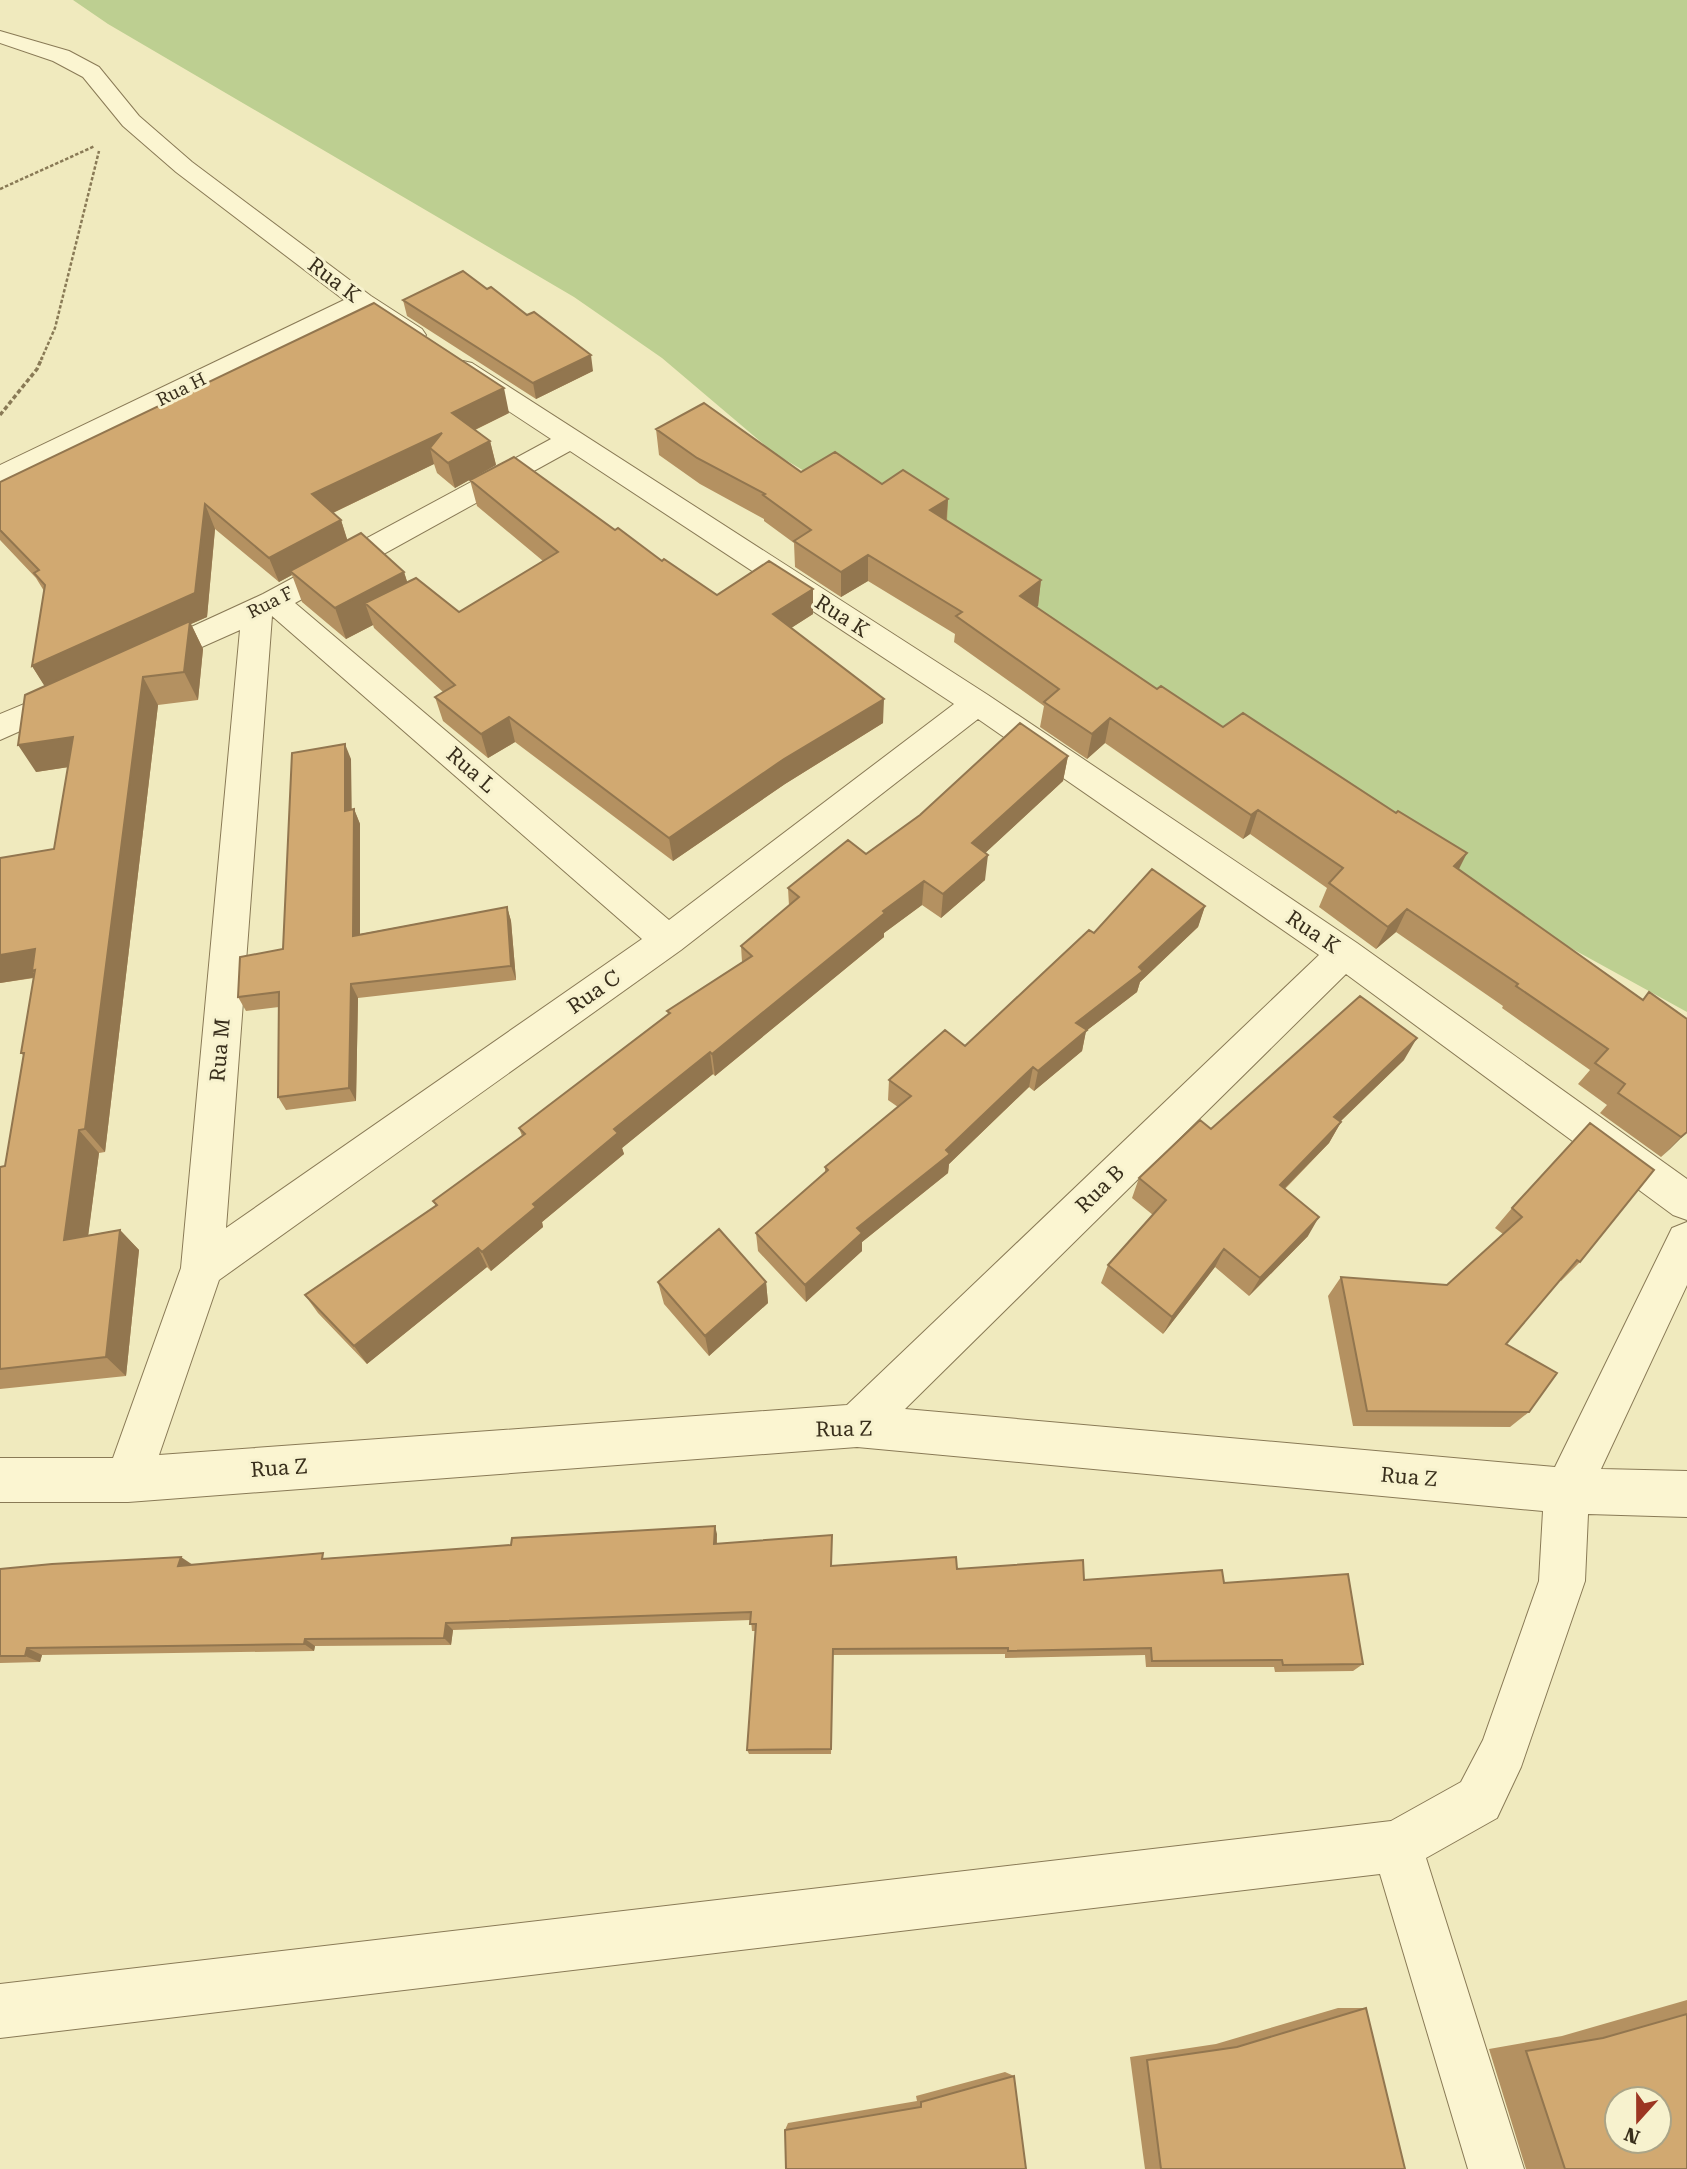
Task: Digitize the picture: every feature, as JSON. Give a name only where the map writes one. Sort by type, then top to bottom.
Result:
[{"type":"street","name":"Rua K","points":[[0,37],[61,56],[91,72],[131,121],[184,167],[362,301],[570,440],[977,703],[1343,953],[1687,1202]]},
{"type":"street","name":"Rua H","points":[[0,476],[362,301]]},
{"type":"street","name":"Rua F","points":[[0,728],[265,605],[570,440]]},
{"type":"street","name":"Rua L","points":[[265,605],[668,940]]},
{"type":"street","name":"Rua M","points":[[128,1480],[202,1268],[265,605]]},
{"type":"street","name":"Rua C","points":[[202,1268],[668,940],[977,703]]},
{"type":"street","name":"Rua B","points":[[857,1426],[1343,953]]},
{"type":"street","points":[[0,2011],[1397,1846],[1479,1800],[1504,1750],[1562,1581],[1567,1491],[1687,1241]]},
{"type":"street","name":"Rua Z","points":[[0,1480],[128,1480],[857,1426],[1567,1491],[1687,1494]]},
{"type":"street","points":[[1397,1846],[1496,2169]]},
{"type":"path","points":[[0,189],[101,143],[55,328],[37,369],[0,415]]},
{"type":"green space","points":[[73,0],[1687,0],[1687,1012],[1356,830],[943,554],[774,453],[662,358],[574,297],[108,24]]},
{"type":"building","points":[[463,271],[487,289],[491,287],[527,315],[534,312],[591,355],[533,383],[403,300]]},
{"type":"building","points":[[374,303],[504,388],[452,413],[490,441],[448,463],[430,448],[442,433],[312,494],[341,520],[269,558],[205,504],[195,593],[32,666],[45,585],[34,573],[39,570],[0,530],[0,482]]},
{"type":"building","points":[[704,403],[801,472],[835,452],[882,484],[903,470],[948,499],[930,510],[1041,580],[1020,596],[1157,689],[1161,686],[1223,727],[1243,713],[1396,813],[1398,811],[1467,853],[1454,866],[1643,1000],[1649,992],[1687,1019],[1687,1132],[1681,1137],[1618,1093],[1625,1084],[1595,1063],[1608,1049],[1407,909],[1388,927],[1329,883],[1343,868],[1258,810],[1251,815],[1110,718],[1092,734],[1044,702],[1059,689],[956,616],[962,612],[868,555],[841,572],[794,541],[811,530],[763,495],[765,494],[697,458],[656,429]]},
{"type":"building","points":[[514,457],[615,530],[618,528],[662,561],[664,559],[717,595],[769,561],[813,589],[773,614],[884,699],[784,759],[669,838],[509,717],[481,734],[435,697],[455,685],[365,603],[416,578],[459,612],[558,552],[470,480]]},
{"type":"building","points":[[361,533],[404,572],[335,608],[290,571]]},
{"type":"building","points":[[190,621],[184,672],[143,677],[85,1129],[79,1130],[64,1240],[120,1230],[106,1357],[0,1369],[0,1167],[5,1166],[24,1053],[21,1053],[35,970],[32,971],[35,949],[0,955],[0,858],[54,849],[73,737],[18,745],[25,695]]},
{"type":"building","points":[[1020,723],[1068,756],[972,843],[988,855],[943,894],[924,881],[883,911],[885,913],[712,1054],[710,1052],[614,1129],[618,1133],[533,1204],[536,1207],[482,1252],[478,1248],[354,1346],[305,1295],[437,1205],[433,1201],[525,1134],[519,1128],[670,1013],[667,1011],[752,956],[741,946],[799,897],[788,888],[848,840],[866,854],[920,815]]},
{"type":"building","points":[[345,744],[345,811],[354,809],[353,936],[507,907],[511,966],[351,984],[349,1088],[278,1097],[279,992],[238,997],[240,957],[283,949],[292,753]]},
{"type":"building","points":[[1152,869],[1205,906],[1139,967],[1143,971],[1076,1023],[1087,1030],[1038,1071],[1033,1067],[946,1150],[950,1154],[857,1228],[862,1233],[805,1285],[756,1233],[828,1170],[825,1167],[911,1096],[889,1080],[945,1030],[965,1046],[1089,930],[1094,933]]},
{"type":"building","points":[[1360,996],[1417,1038],[1334,1117],[1341,1122],[1280,1185],[1319,1217],[1260,1278],[1224,1249],[1172,1317],[1108,1265],[1166,1200],[1139,1178],[1200,1120],[1211,1129]]},
{"type":"building","points":[[1590,1123],[1654,1170],[1580,1262],[1577,1260],[1506,1344],[1557,1373],[1529,1412],[1367,1411],[1341,1277],[1447,1285],[1522,1217],[1512,1208]]},
{"type":"building","points":[[719,1229],[766,1282],[705,1336],[658,1282]]},
{"type":"building","points":[[715,1526],[714,1544],[832,1535],[831,1566],[956,1557],[957,1569],[1083,1560],[1084,1580],[1222,1570],[1224,1583],[1348,1574],[1363,1664],[1283,1665],[1282,1660],[1152,1661],[1151,1648],[1008,1651],[1008,1648],[833,1649],[831,1749],[747,1750],[756,1624],[750,1624],[751,1612],[446,1623],[444,1638],[305,1639],[304,1644],[27,1648],[25,1656],[0,1656],[0,1569],[181,1557],[178,1566],[323,1553],[322,1559],[511,1545],[512,1538]]},
{"type":"building","points":[[1366,2008],[1405,2169],[1161,2169],[1147,2060],[1237,2047]]},
{"type":"building","points":[[1687,2014],[1687,2169],[1565,2169],[1526,2051],[1603,2038]]},
{"type":"building","points":[[1014,2076],[1026,2169],[786,2169],[785,2130],[921,2107],[921,2102]]}]
